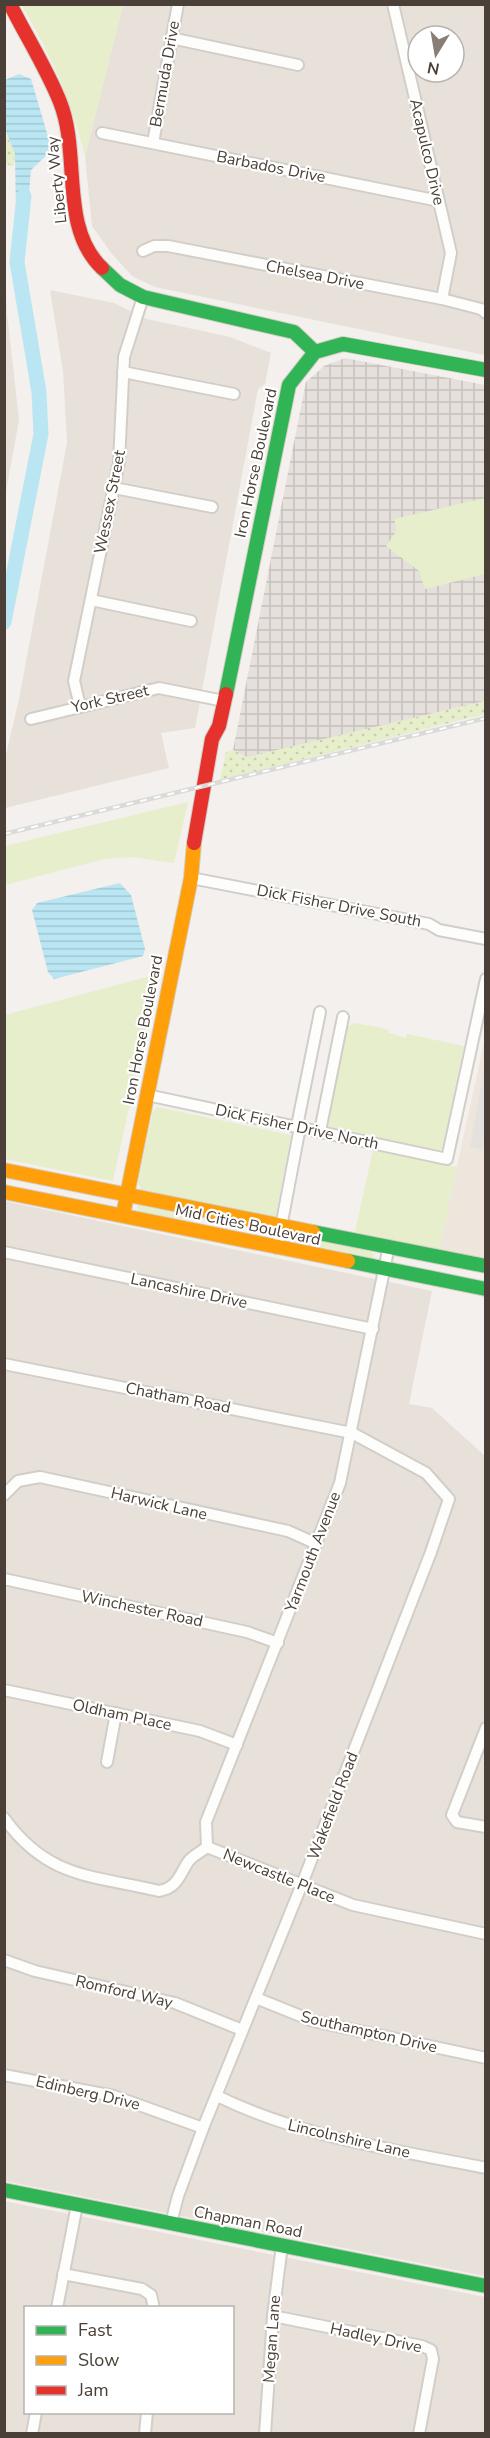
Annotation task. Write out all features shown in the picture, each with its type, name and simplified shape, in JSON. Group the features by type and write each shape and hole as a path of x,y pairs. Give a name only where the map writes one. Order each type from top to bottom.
{"street":[{"name":"Liberty Way","path":"10,4 60,102 70,134 77,220 86,246 98,264 120,285 144,297 294,332 315,352"},
{"name":"Bermuda Drive","path":"153,143 178,4"},
{"name":"Acapulco Drive","path":"393,4 451,253 442,299"},
{"path":"171,38 298,65"},
{"name":"Barbados Drive","path":"102,133 439,201"},
{"name":"Chelsea Drive","path":"144,251 154,246 168,246 442,299 481,309 486,313"},
{"name":"Wessex Street","path":"80,706 74,681 114,488 122,433 124,357 144,297"},
{"path":"315,352 343,344 486,370"},
{"name":"Iron Horse Boulevard","path":"123,1215 195,851 201,841 221,741 219,726 284,402 296,372 315,352"},
{"path":"123,372 234,394"},
{"path":"114,488 212,507"},
{"path":"91,600 191,621"},
{"name":"York Street","path":"31,719 159,688 224,701"},
{"name":"Dick Fisher Drive South","path":"191,878 429,924 439,930 486,939"},
{"name":"Dick Fisher Drive North","path":"147,1095 447,1159 486,979"},
{"path":"277,1248 320,1012"},
{"path":"320,1131 343,1017"},
{"name":"Mid Cities Boulevard","path":"4,1170 486,1266"},
{"name":"Mid Cities Boulevard","path":"4,1192 486,1289"},
{"name":"Yarmouth Avenue","path":"207,1847 206,1822 340,1483 389,1246"},
{"name":"Lancashire Drive","path":"4,1252 373,1329"},
{"name":"Chatham Road","path":"4,1364 352,1432"},
{"name":"Wakefield Road","path":"171,2223 178,2196 203,2128 302,1884 431,1552 449,1499 426,1473 352,1432"},
{"name":"Harwick Lane","path":"4,1495 18,1481 40,1477 288,1531 317,1544"},
{"name":"Winchester Road","path":"4,1579 247,1632 278,1643"},
{"name":"Oldham Place","path":"4,1690 200,1731 237,1744"},
{"path":"107,1762 116,1713"},
{"path":"486,1728 452,1810 454,1821 486,1827"},
{"name":"Newcastle Place","path":"4,1818 23,1843 55,1866 159,1891 166,1890 179,1880 189,1860 207,1847 302,1884 321,1895 353,1905 486,1934"},
{"name":"Romford Way","path":"4,1960 36,1971 175,2003 242,2030"},
{"name":"Southampton Drive","path":"256,1998 313,2021 486,2058"},
{"name":"Edinberg Drive","path":"4,2075 123,2099 203,2128"},
{"name":"Lincolnshire Lane","path":"217,2096 253,2113 308,2132 486,2168"},
{"name":"Chapman Road","path":"4,2190 486,2286"},
{"path":"57,2306 77,2205"},
{"name":"Megan Lane","path":"265,2433 273,2316 282,2245"},
{"path":"63,2274 142,2289 151,2295 154,2306"},
{"name":"Hadley Drive","path":"273,2316 422,2346 430,2350 433,2359 419,2433"},
{"path":"32,2433 36,2414"},
{"path":"146,2433 147,2414"}],"shaded area":[{"path":"123,5 485,5 485,355 155,287 132,276 112,254 92,226 85,156"},
{"path":"4,245 7,313 19,420 5,497"},
{"path":"50,290 114,303 147,319 230,337 271,353 265,384 258,389 195,728 161,733 169,768 5,808 5,759 19,699 67,443 63,371"},
{"path":"345,358 485,385 485,701 247,758 233,750 306,382 324,366"},
{"path":"485,1038 485,1259 439,1249"},
{"path":"485,1063 486,1131 482,1150 470,1147"},
{"path":"4,1201 432,1291 409,1404 432,1408 485,1456 485,2276 5,2181"},
{"path":"4,2201 485,2297 485,2433 5,2433"}],"green space":[{"path":"22,5 123,5 85,156 73,114 59,78"},
{"path":"4,129 15,154 14,166 5,164"},
{"path":"485,498 485,574 425,589 419,571 386,546 397,530 394,519"},
{"path":"485,701 485,714 220,780 226,752 233,750 247,757"},
{"path":"188,802 174,863 132,857 104,859 5,885 5,846"},
{"path":"158,974 113,1181 5,1159 5,1015"},
{"path":"354,1023 387,1029 389,1033 406,1038 407,1034 464,1046 442,1149 437,1151 328,1126 347,1027"},
{"path":"157,1107 291,1135 276,1215 273,1217 141,1190 138,1182 153,1111"},
{"path":"373,1150 457,1167 439,1249 355,1232"},
{"path":"137,1205 196,1217 195,1221 139,1212"},
{"path":"298,1237 368,1251 374,1254 373,1258 292,1241 293,1238"}],"water":[{"path":"19,74 31,79 52,150 31,170 27,217 16,215 15,154 5,129 5,80"},
{"path":"120,883 131,895 145,949 143,956 54,979 48,972 32,910 37,903"}],"waterway":[{"path":"4,622 41,434 39,392 17,262 24,196"}],"railway":[{"path":"4,834 486,718"}],"traffic: fast":[{"path":"102,268 120,285 143,297 294,332 315,352"},
{"path":"226,694 289,385 315,352 343,344 486,370"},
{"path":"313,1232 486,1266"},
{"path":"348,1261 486,1289"},
{"path":"4,2190 486,2286"}],"traffic: slow":[{"path":"123,1215 191,878 194,843"},
{"path":"4,1170 313,1232"},
{"path":"4,1192 348,1261"}],"traffic: jam":[{"path":"10,4 60,102 66,122 75,211 80,232 89,251 102,268"},
{"path":"194,843 212,739 219,726 226,694"}]}
